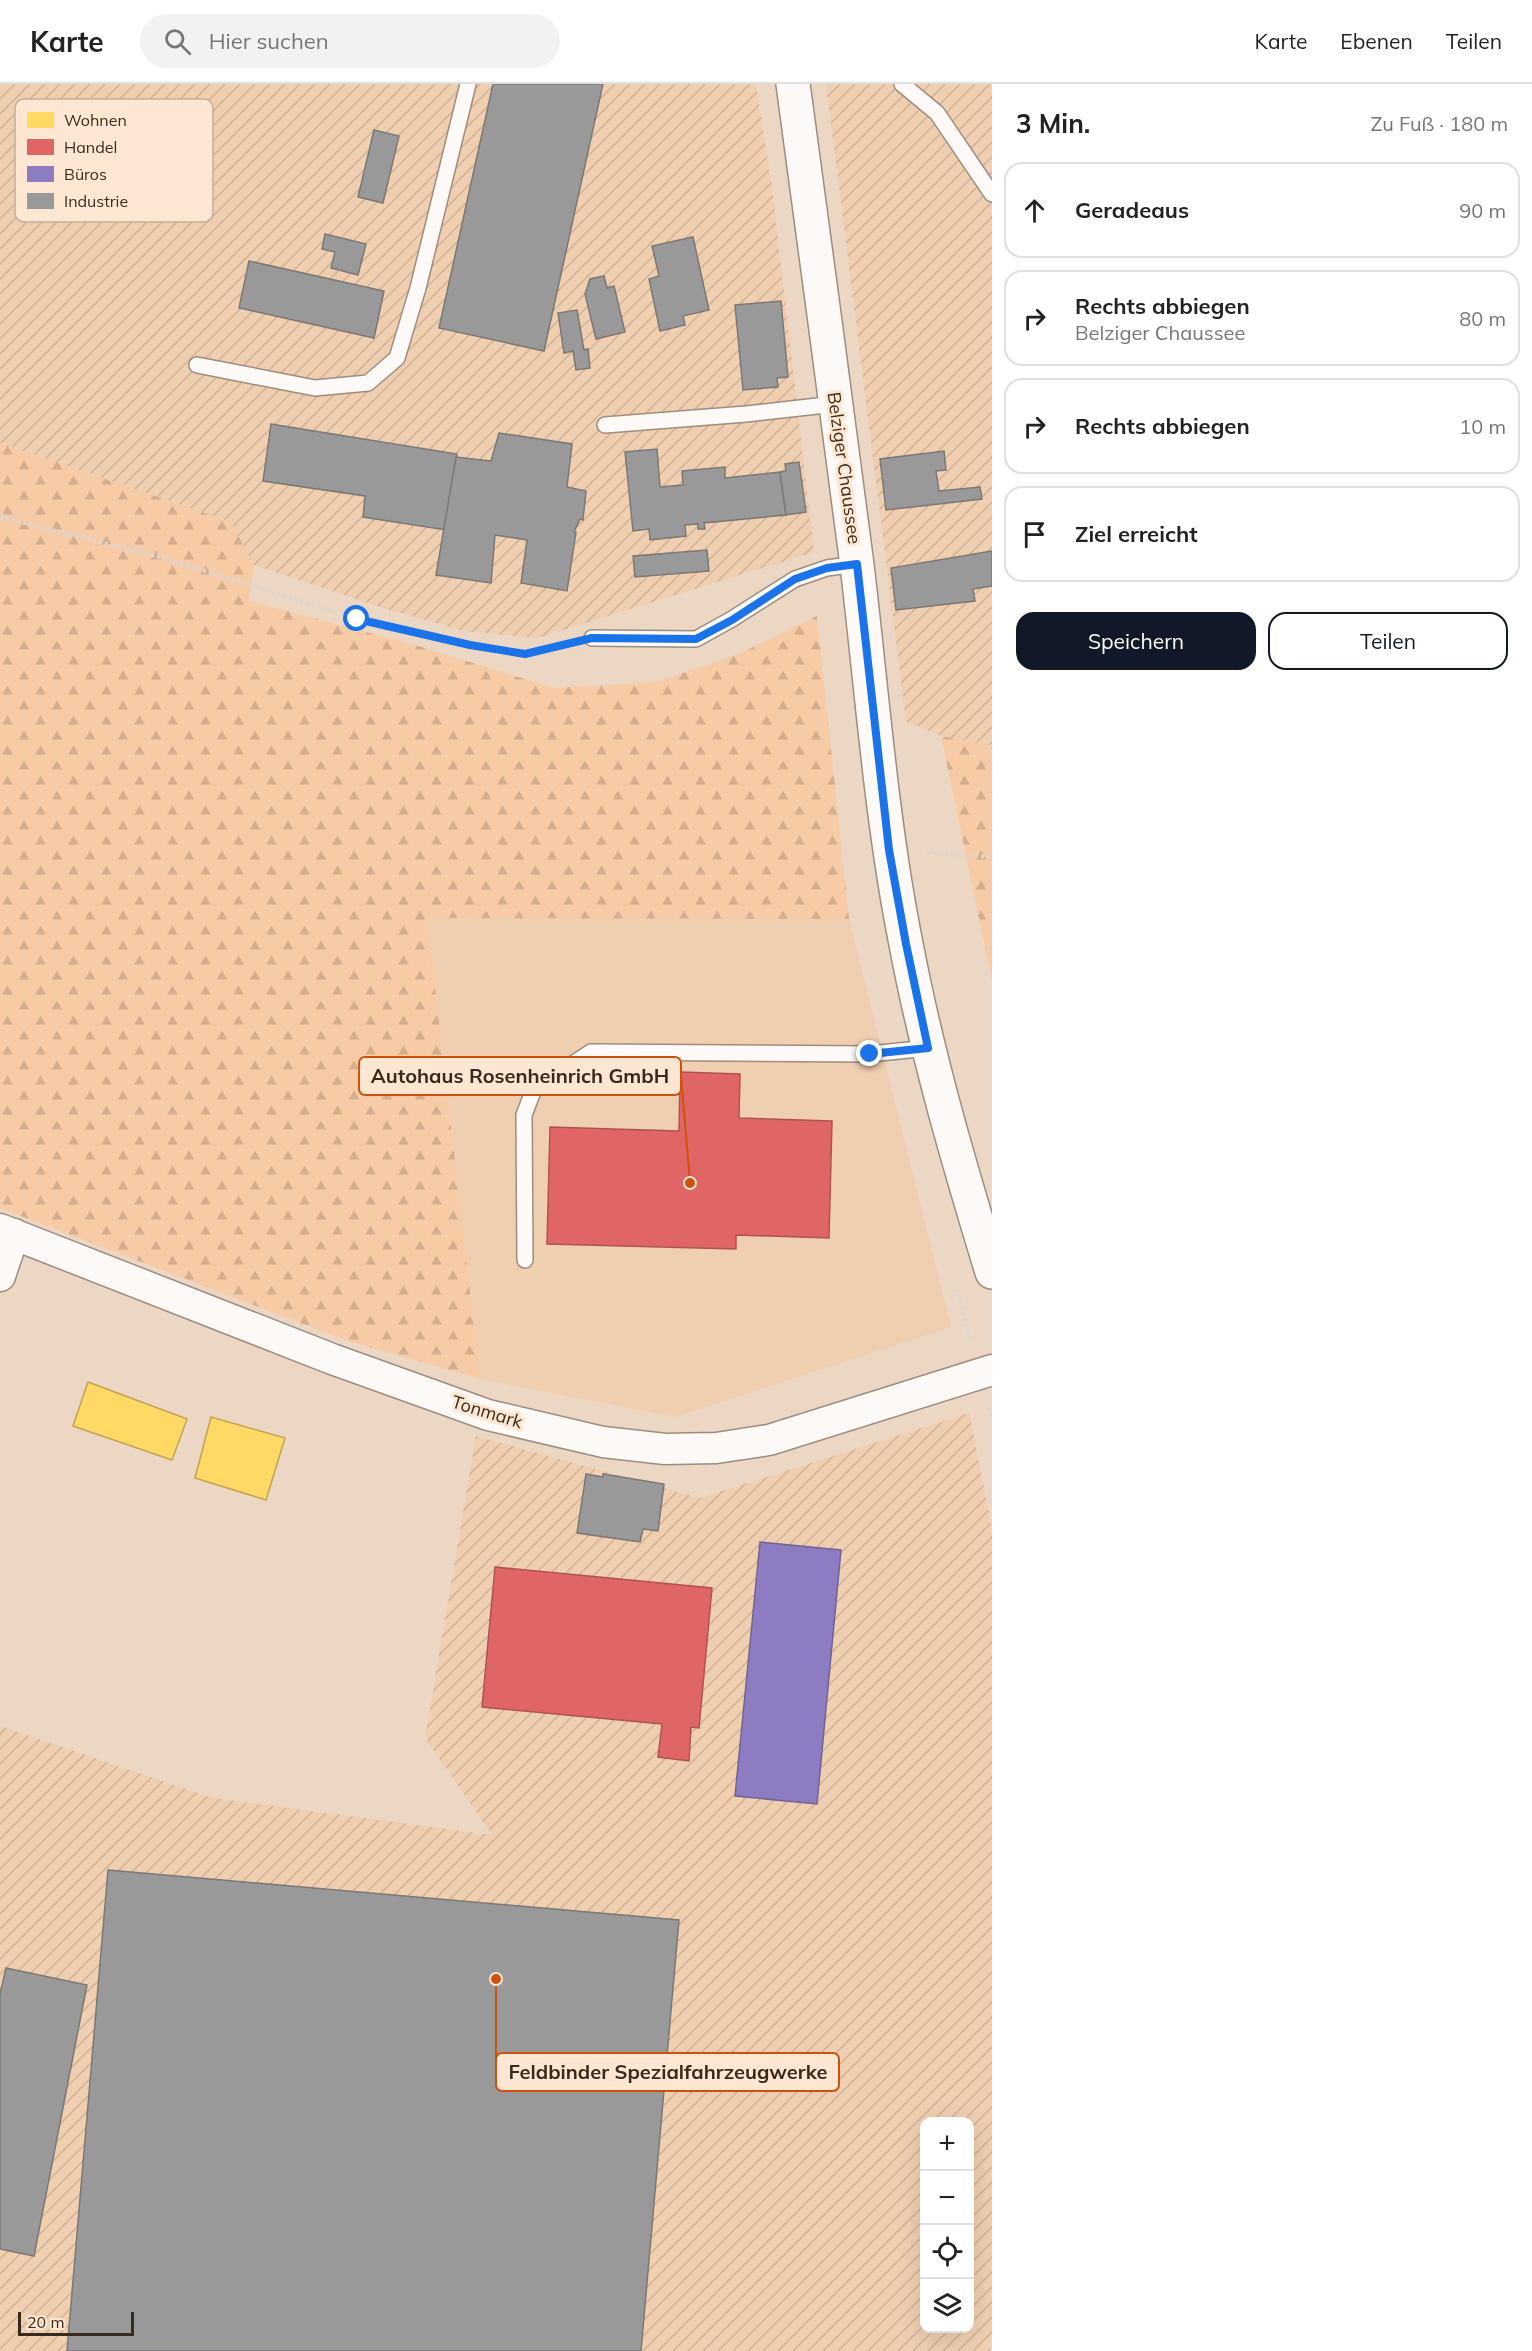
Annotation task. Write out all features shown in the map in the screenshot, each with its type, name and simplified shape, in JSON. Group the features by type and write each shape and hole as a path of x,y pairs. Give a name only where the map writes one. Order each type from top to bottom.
{"main road":[{"name":"Belziger Chaussee","path":"793,84 857,564 889,850 928,1048 992,1272"}],"street":[{"path":"0,1276 7,1231"},
{"name":"Tonmark","path":"7,1231 332,1359 489,1415 603,1442 665,1449 716,1448 769,1440 992,1371"}],"lane":[{"path":"197,365 315,388 368,384 397,358 418,288 468,84"},
{"path":"902,84 938,113 992,194"},
{"path":"605,425 746,414 835,404"},
{"path":"592,638 696,639 732,620 795,579 827,568 857,564"},
{"path":"525,1260 524,1115 534,1089 591,1052 870,1054 928,1048"}],"path":[{"path":"0,517 164,558 357,619 470,645 525,654 592,638"},
{"path":"889,850 992,857"}],"shaded area":[{"path":"0,84 756,84 772,187 814,552 537,638 464,631 383,608 254,565 231,522 0,443"},
{"path":"826,84 992,84 992,746 941,736 906,721"},
{"path":"815,914 849,919 951,1327 675,1417 480,1379 427,918"},
{"path":"969,1413 992,1528 992,2335 990,2351 0,2351 0,1726 213,1798 492,1835 425,1738 476,1436 700,1498"}],"green space":[{"path":"0,443 231,522 254,565 249,601 415,645 554,688 656,682 741,653 817,616 849,919 427,918 480,1379 345,1340 0,1208"},
{"path":"941,736 992,746 992,981"}],"building: Wohnen":[{"path":"88,1382 187,1419 172,1460 73,1426"},
{"path":"211,1417 285,1438 266,1500 195,1478"}],"building: Handel":[{"path":"680,1072 740,1074 739,1118 832,1121 829,1238 736,1235 736,1249 547,1244 550,1127 679,1131"},
{"path":"495,1567 712,1588 699,1728 691,1727 689,1761 658,1757 662,1724 482,1707"}],"building: Büros":[{"path":"760,1542 841,1550 817,1804 735,1796"}],"building: Industrie":[{"path":"493,84 603,84 544,351 439,328"},
{"path":"374,130 399,136 383,203 358,197"},
{"path":"325,234 366,244 358,275 331,268 335,252 322,249"},
{"path":"693,237 709,310 683,316 685,325 660,331 649,279 659,276 652,246"},
{"path":"249,261 384,291 374,338 239,308"},
{"path":"604,276 607,288 614,286 625,332 596,339 585,294 590,279"},
{"path":"781,301 788,377 777,378 778,387 743,390 735,305"},
{"path":"577,310 584,350 588,349 590,368 576,370 573,351 564,353 558,313"},
{"path":"271,424 457,454 446,530 363,517 365,496 263,481"},
{"path":"499,433 572,444 567,487 586,491 583,520 580,519 574,532 576,532 567,591 521,583 527,540 495,535 491,583 436,575 456,457 491,461"},
{"path":"657,449 660,487 683,485 682,471 725,467 725,478 780,472 786,515 704,523 705,529 698,529 698,524 685,525 686,536 650,540 649,529 633,531 625,452"},
{"path":"944,451 946,470 936,471 939,491 980,487 982,499 886,510 880,459"},
{"path":"799,462 806,512 786,515 780,472 786,471 785,464"},
{"path":"707,550 709,571 635,577 633,556"},
{"path":"992,551 992,586 973,589 975,601 896,610 891,568"},
{"path":"586,1474 603,1477 603,1474 664,1484 658,1531 643,1529 640,1542 577,1533"},
{"path":"108,1870 679,1920 641,2351 67,2351"},
{"path":"6,1968 87,1985 34,2256 0,2249 0,1994"}],"place":[{"name":"Autohaus Rosenheinrich GmbH","path":"690,1183"},
{"name":"Feldbinder Spezialfahrzeugwerke","path":"496,1979"}],"route":[{"path":"357,619 470,645 525,654 610,636 696,639 732,620 795,579 827,568 857,564 889,850 928,1048 870,1054"}]}
